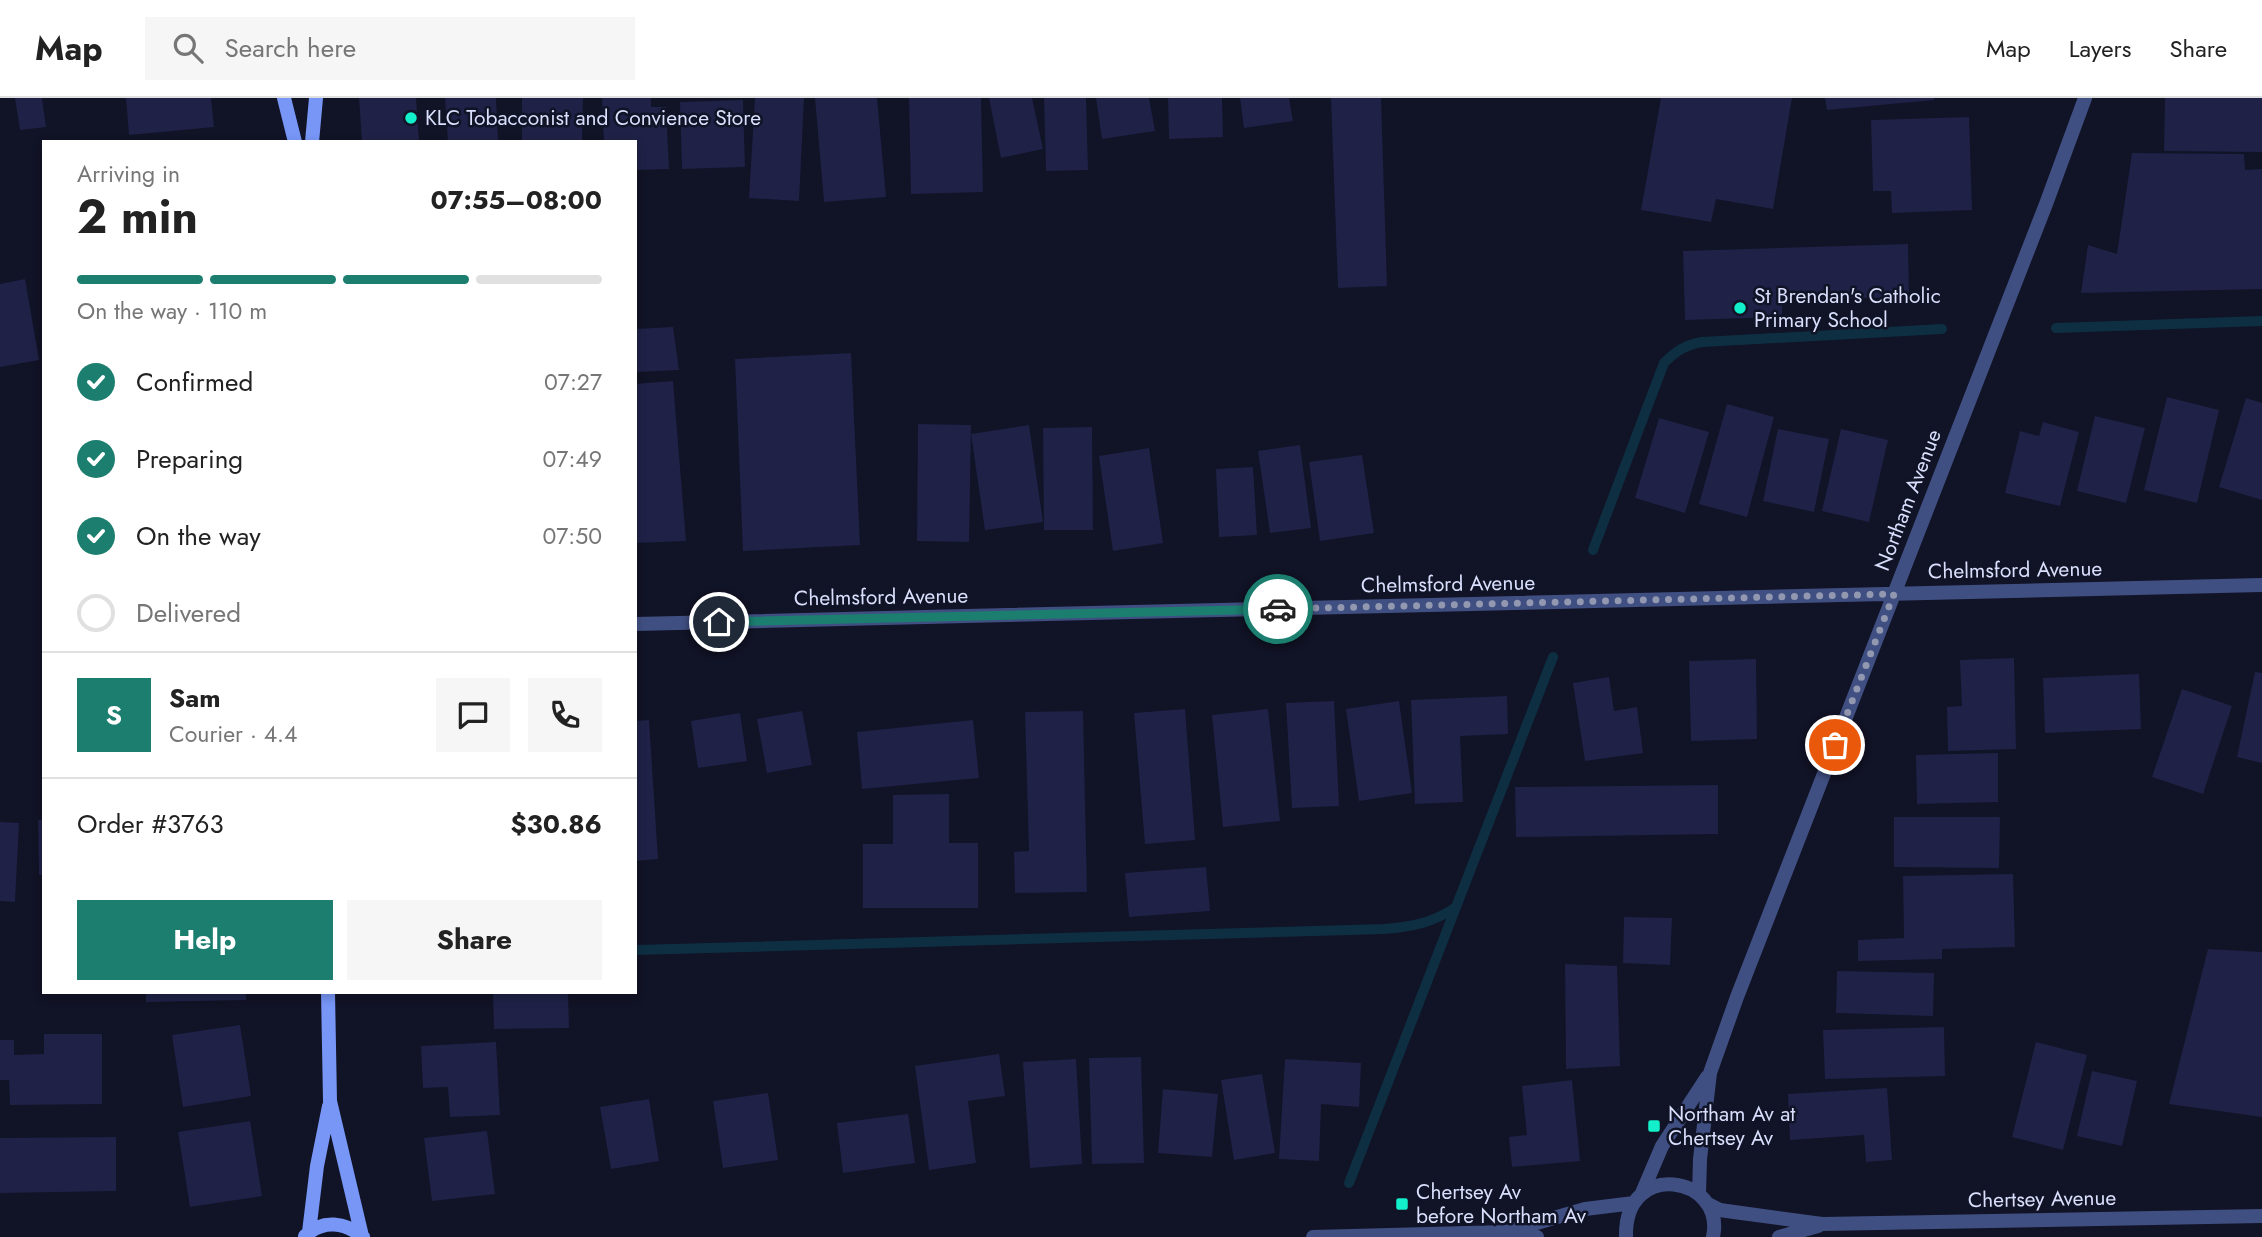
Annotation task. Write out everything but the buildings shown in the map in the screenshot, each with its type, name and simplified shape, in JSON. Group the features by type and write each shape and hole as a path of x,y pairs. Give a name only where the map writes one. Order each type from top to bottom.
{"street":[{"path":"284,98 294,140"},
{"path":"312,140 316,98"},
{"name":"Northam Avenue","path":"1713,1237 1713,1217 1703,1199 1700,1150 1710,1073 2085,98"},
{"name":"Chelmsford Avenue","path":"637,624 2262,585"},
{"path":"328,994 330,1101 362,1236"},
{"name":"Northam Avenue","path":"1626,1237 1626,1222 1662,1146 1710,1073"},
{"path":"304,1236 330,1101"},
{"name":"Chertsey Avenue","path":"1638,1198 1661,1184 1674,1184 1688,1187 1703,1199 1727,1211 1822,1224 2262,1216"},
{"path":"1505,1232 1585,1209 1638,1198"},
{"path":"304,1236 330,1224 342,1224 362,1236"},
{"name":"Chertsey Avenue","path":"1779,1237 1822,1224"},
{"path":"1313,1237 1505,1232 1536,1237"}],"waterway":[{"path":"2056,328 2262,321"},
{"path":"1593,550 1664,363 1681,349 1702,342 1942,329"},
{"path":"1349,1183 1553,657"},
{"path":"637,950 1384,929 1422,923 1456,907"}],"way so far":[{"path":"1278,609 1894,594 1835,745"}],"place":[{"name":"KLC Tobacconist and Convience Store","path":"411,118"},
{"name":"St Brendan's Catholic Primary School","path":"1740,308"},
{"name":"Northam Av at Chertsey Av","path":"1654,1126"},
{"name":"Chertsey Av before Northam Av","path":"1402,1204"}],"route":[{"path":"719,622 1278,609"}]}
